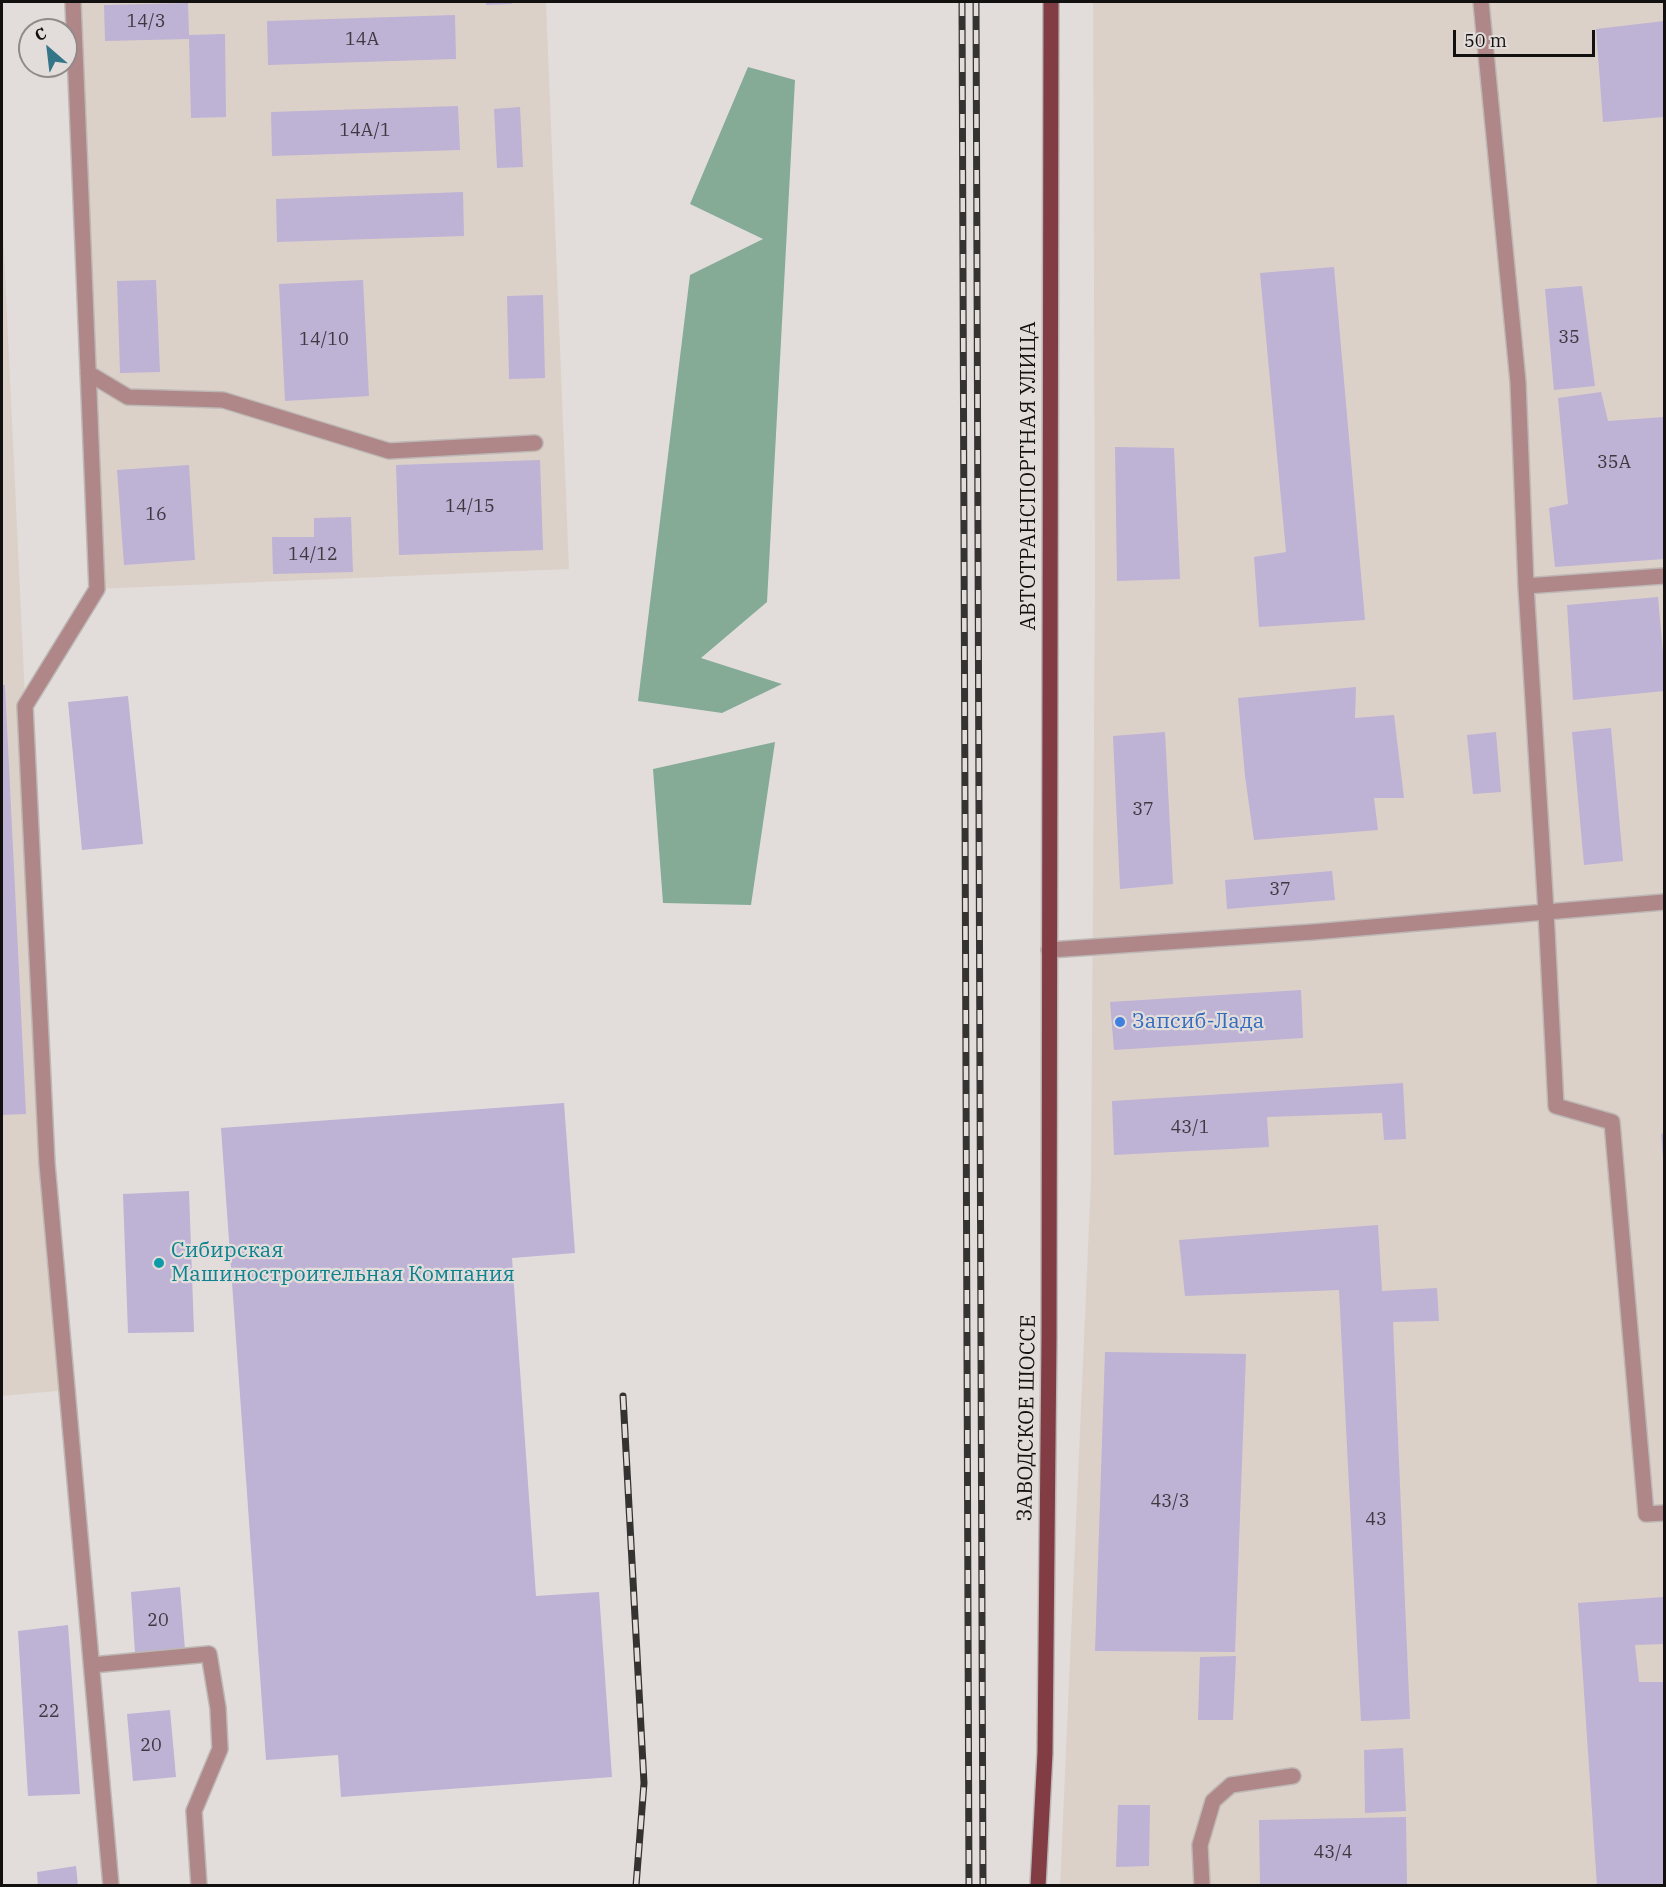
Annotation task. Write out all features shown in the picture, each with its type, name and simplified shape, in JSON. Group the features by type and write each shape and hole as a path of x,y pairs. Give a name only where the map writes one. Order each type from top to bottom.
{"main road":[{"name":"АВТОТРАНСПОРТНАЯ УЛИЦА","path":"1049,950 1051,2"},
{"name":"ЗАВОДСКОЕ ШОССЕ","path":"1038,1886 1045,1753 1049,1340 1049,950"}],"lane":[{"path":"73,2 97,590 25,706 47,1164 111,1886"},
{"path":"1481,2 1518,382 1526,586 1556,1106 1612,1122 1646,1514 1665,1512"},
{"path":"88,374 128,397 223,400 388,451 535,443"},
{"path":"1526,586 1665,576"},
{"path":"1049,950 1665,902"},
{"path":"92,1665 209,1654 218,1708 220,1749 194,1811 199,1886"},
{"path":"1202,1886 1200,1845 1213,1801 1232,1785 1293,1776"}],"shaded area":[{"path":"73,2 546,2 569,569 97,589 76,78 78,78 78,18 74,18"},
{"path":"1093,2 1664,2 1664,1885 1060,1886 1091,1179 1095,578"},
{"path":"2,208 47,1164 67,1390 2,1396"}],"green space":[{"path":"748,67 795,80 767,602 701,658 782,684 722,713 638,701 690,275 763,239 690,204"},
{"path":"775,742 751,905 663,903 653,769"}],"building":[{"path":"486,2 512,2 512,4 486,5"},
{"path":"188,3 189,35 225,34 226,117 191,118 189,39 105,41 104,5"},
{"path":"455,15 456,59 268,65 267,21"},
{"path":"1664,21 1664,117 1603,122 1596,29"},
{"path":"458,106 460,150 272,156 271,112"},
{"path":"520,107 523,167 497,168 494,109"},
{"path":"463,192 464,236 277,242 276,199"},
{"path":"1334,267 1365,620 1259,627 1254,557 1286,552 1260,273"},
{"path":"156,280 160,372 120,373 117,281"},
{"path":"363,280 369,396 285,401 279,284"},
{"path":"1582,286 1595,386 1554,390 1545,289"},
{"path":"543,295 545,378 509,379 507,296"},
{"path":"1601,392 1608,421 1664,417 1664,559 1555,567 1549,508 1568,504 1558,398"},
{"path":"1115,447 1174,448 1180,579 1117,581"},
{"path":"540,460 543,550 399,555 396,465"},
{"path":"189,465 195,560 124,565 117,470"},
{"path":"351,517 353,572 273,574 272,537 314,537 314,518"},
{"path":"1658,597 1664,691 1573,700 1567,605"},
{"path":"2,685 5,685 26,1114 2,1115"},
{"path":"1356,687 1355,718 1394,715 1404,798 1374,798 1378,830 1254,840 1238,698"},
{"path":"128,696 143,844 82,850 68,702"},
{"path":"1611,728 1623,861 1584,865 1572,732"},
{"path":"1165,732 1173,884 1120,889 1113,736"},
{"path":"1496,732 1501,792 1473,794 1467,735"},
{"path":"1332,871 1335,900 1227,909 1225,880"},
{"path":"1301,990 1303,1038 1114,1050 1110,1002"},
{"path":"1403,1083 1406,1139 1384,1140 1382,1113 1267,1117 1269,1147 1114,1155 1112,1101"},
{"path":"564,1103 575,1253 512,1258 536,1596 599,1592 612,1777 341,1797 338,1755 266,1760 221,1128"},
{"path":"1664,1133 1664,1158 1663,1158 1661,1134"},
{"name":"Сибирская Машиностроительная Компания","path":"189,1191 194,1332 128,1333 123,1194"},
{"path":"1378,1225 1382,1291 1437,1288 1439,1321 1393,1322 1410,1719 1361,1721 1339,1290 1185,1296 1179,1240"},
{"path":"1105,1352 1246,1354 1235,1652 1095,1651"},
{"path":"180,1587 185,1650 135,1653 131,1592"},
{"path":"1664,1597 1664,1644 1635,1645 1639,1682 1664,1682 1664,1886 1597,1886 1578,1603"},
{"path":"68,1625 80,1794 28,1796 18,1631"},
{"path":"1236,1656 1233,1720 1198,1720 1200,1657"},
{"path":"170,1710 176,1777 133,1781 127,1714"},
{"path":"1403,1748 1406,1811 1365,1813 1364,1750"},
{"path":"1118,1805 1150,1805 1149,1866 1116,1867"},
{"path":"1406,1817 1407,1886 1260,1886 1259,1820"},
{"path":"76,1866 78,1886 38,1886 37,1872"}],"railway":[{"path":"962,2 969,1886"},
{"path":"976,2 983,1886"},
{"path":"623,1396 644,1783 636,1886"}],"place":[{"name":"Запсиб-Лада","path":"1120,1022"},
{"name":"Сибирская Машиностроительная Компания","path":"159,1263"}]}
